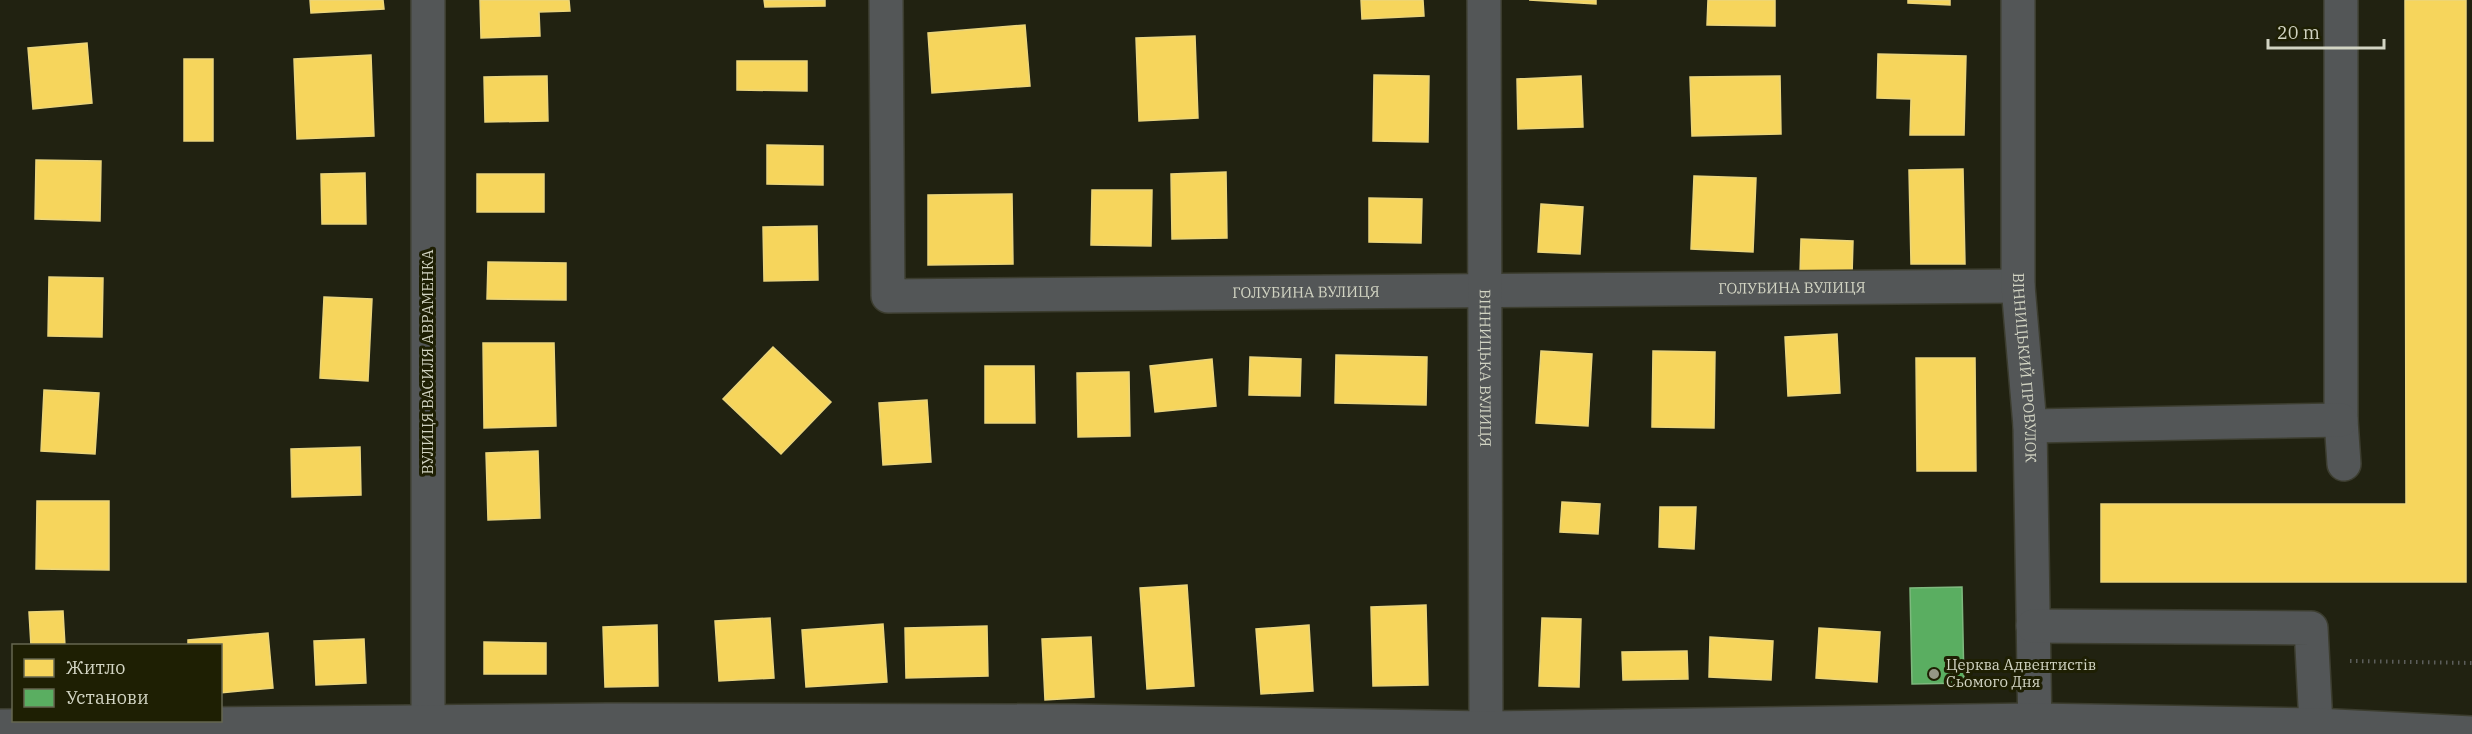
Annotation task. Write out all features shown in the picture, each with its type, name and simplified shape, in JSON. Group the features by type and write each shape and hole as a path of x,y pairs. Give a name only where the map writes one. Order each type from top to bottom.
{"street":[{"name":"ВУЛИЦЯ ВАСИЛЯ АВРАМЕНКА","path":"428,0 428,723"},
{"name":"ГОЛУБИНА ВУЛИЦЯ","path":"886,0 888,296 2019,286"},
{"name":"ВІННИЦЬКА ВУЛИЦЯ","path":"1484,0 1486,731"},
{"name":"ВІННИЦЬКИЙ ПРОВУЛОК","path":"2018,0 2019,286 2030,426 2035,727"},
{"path":"2342,0 2341,420 2344,464"},
{"path":"2030,426 2341,420"},
{"path":"2033,626 2311,628 2316,725"},
{"path":"0,726 428,723 608,727 1486,731 2316,725 2472,733"}],"building: Житло":[{"path":"310,0 383,0 384,9 311,13"},
{"path":"480,0 569,0 570,11 539,12 540,36 481,38"},
{"path":"764,0 825,0 825,6 765,7"},
{"path":"1361,0 1423,0 1424,16 1362,19"},
{"path":"1529,0 1596,0 1596,4"},
{"path":"1708,0 1775,0 1775,26 1707,25"},
{"path":"1908,0 1950,0 1950,5 1908,3"},
{"path":"2405,0 2466,0 2466,582 2101,582 2101,504 2406,504"},
{"path":"1025,25 1030,86 932,93 928,33"},
{"path":"1195,36 1198,118 1139,121 1136,38"},
{"path":"87,43 92,103 33,109 28,48"},
{"path":"1878,54 1966,56 1964,135 1910,135 1911,99 1877,98"},
{"path":"371,55 374,136 297,139 294,59"},
{"path":"184,59 213,59 213,141 184,141"},
{"path":"737,61 807,61 807,91 737,90"},
{"path":"1374,75 1429,76 1428,142 1373,141"},
{"path":"547,76 548,121 485,122 484,77"},
{"path":"1581,76 1583,127 1518,129 1517,79"},
{"path":"1780,76 1781,134 1692,136 1690,77"},
{"path":"767,145 823,146 823,185 767,184"},
{"path":"36,160 101,161 100,221 35,219"},
{"path":"1963,169 1965,264 1911,264 1909,170"},
{"path":"1226,172 1227,238 1172,239 1171,174"},
{"path":"365,173 366,224 322,224 321,174"},
{"path":"477,174 544,174 544,212 477,212"},
{"path":"1694,176 1756,178 1753,252 1691,249"},
{"path":"1092,190 1152,190 1151,246 1091,245"},
{"path":"1012,194 1013,264 928,265 928,195"},
{"path":"1369,198 1422,199 1421,243 1369,242"},
{"path":"1541,204 1583,207 1580,254 1538,252"},
{"path":"817,226 818,280 764,281 763,227"},
{"path":"1801,239 1853,241 1852,276 1800,274"},
{"path":"488,262 566,263 566,300 487,299"},
{"path":"49,277 103,278 102,337 48,336"},
{"path":"324,297 372,299 368,381 320,378"},
{"path":"1837,334 1840,393 1788,396 1785,337"},
{"path":"483,343 554,343 556,426 484,428"},
{"path":"773,347 831,402 781,454 723,399"},
{"path":"1541,351 1592,354 1588,426 1536,423"},
{"path":"1653,351 1715,352 1714,428 1652,427"},
{"path":"1336,355 1427,357 1426,405 1335,403"},
{"path":"1250,357 1301,359 1300,396 1249,395"},
{"path":"1916,358 1975,358 1976,471 1917,471"},
{"path":"1212,359 1216,406 1155,412 1150,366"},
{"path":"985,366 1034,366 1035,423 985,423"},
{"path":"1129,372 1130,436 1078,437 1077,373"},
{"path":"44,390 99,393 95,454 41,451"},
{"path":"927,400 931,462 883,465 879,403"},
{"path":"360,447 361,495 292,497 291,449"},
{"path":"538,451 540,518 488,520 486,453"},
{"path":"37,501 109,501 109,570 36,569"},
{"path":"1562,502 1600,504 1598,534 1560,532"},
{"path":"1660,507 1696,507 1694,549 1659,547"},
{"path":"1187,585 1194,686 1147,689 1140,588"},
{"path":"1426,605 1428,685 1373,686 1371,607"},
{"path":"63,611 65,644 31,644 29,612"},
{"path":"770,618 774,678 719,681 715,621"},
{"path":"1542,618 1581,619 1579,687 1539,686"},
{"path":"883,624 887,682 806,687 802,630"},
{"path":"657,625 658,686 605,687 603,627"},
{"path":"1309,625 1313,691 1261,694 1256,629"},
{"path":"987,626 988,676 906,678 905,628"},
{"path":"1819,628 1880,632 1877,682 1816,678"},
{"path":"268,633 273,688 222,693 222,644 188,644 188,640"},
{"path":"1091,637 1094,697 1045,700 1042,639"},
{"path":"1710,637 1773,641 1771,680 1709,677"},
{"path":"364,639 366,683 316,685 314,641"},
{"path":"484,642 546,643 546,674 484,674"},
{"path":"1687,651 1688,679 1623,680 1622,652"}],"building: Установи":[{"path":"1962,587 1964,683 1912,684 1910,588"}],"place":[{"name":"Церква Адвентистів Сьомого Дня","path":"1934,674"}]}
